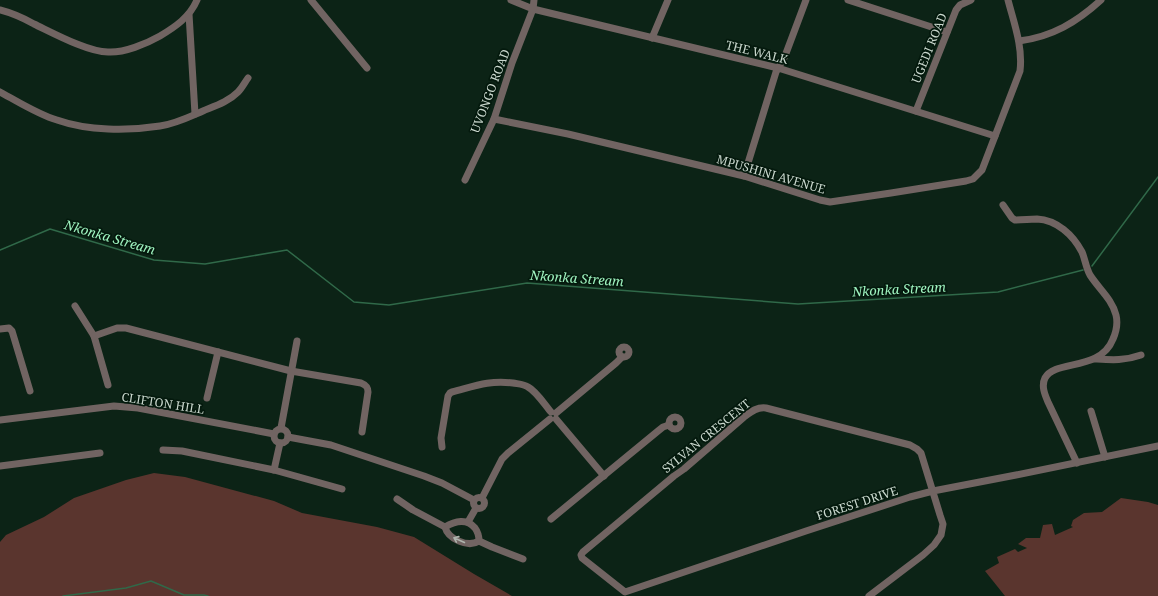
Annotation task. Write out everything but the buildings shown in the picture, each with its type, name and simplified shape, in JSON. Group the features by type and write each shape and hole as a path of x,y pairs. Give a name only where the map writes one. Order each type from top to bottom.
{"street":[{"path":"0,10 16,15 84,47 96,51 108,52 130,48 151,41 171,30 189,14 197,0"},
{"path":"311,0 367,68"},
{"name":"THE WALK","path":"511,0 533,9 778,68 995,136"},
{"name":"UVONGO ROAD","path":"465,180 494,119 512,63 533,9 534,0"},
{"path":"652,38 668,0"},
{"path":"744,176 778,68 785,56 806,0"},
{"path":"848,0 947,32"},
{"name":"UGEDI ROAD","path":"916,111 956,10 960,5 971,0"},
{"name":"MPUSHINI AVENUE","path":"494,119 568,134 744,176 830,202 884,195 973,178 982,170 1020,71 1021,56 1019,41 1008,0"},
{"path":"1019,41 1043,37 1065,27 1078,19 1102,0"},
{"path":"189,14 196,114"},
{"path":"0,92 39,113 58,121 99,129 124,130 161,126 221,104 238,92 248,78"},
{"path":"1003,205 1012,218 1016,220 1044,220 1064,229 1082,253 1089,272 1115,310 1117,328 1111,345 1101,356 1056,370 1048,374 1044,379 1044,392 1077,463"},
{"path":"76,306 94,336 108,385"},
{"path":"0,329 9,328 12,331 30,391"},
{"path":"94,336 121,328 291,371 361,383 366,385 368,392 362,432"},
{"path":"282,428 297,341"},
{"path":"207,398 218,352"},
{"path":"1095,359 1116,361 1131,359 1141,355"},
{"path":"482,498 502,458 622,357"},
{"path":"442,447 441,438 448,396 450,393 495,381 523,385 533,391 604,476"},
{"name":"CLIFTON HILL","path":"0,420 124,406 274,434"},
{"name":"SYLVAN CRESCENT","path":"581,555 744,417 754,409 760,407 910,445 921,453 933,490"},
{"path":"1091,411 1105,457"},
{"path":"551,519 663,427 669,425"},
{"path":"280,443 274,438 274,434 277,430 282,428"},
{"path":"282,428 286,430 288,437"},
{"path":"280,443 286,441 288,437"},
{"path":"288,437 330,445 424,476 442,483 474,500"},
{"path":"274,470 280,443"},
{"name":"FOREST DRIVE","path":"581,555 582,558 628,594 821,526 933,490 1158,446"},
{"path":"163,450 182,451 274,470 342,489"},
{"path":"0,466 100,453"},
{"path":"869,596 923,555 938,541 941,535 942,524 933,490"},
{"path":"474,500 477,497 482,498"},
{"path":"476,508 484,506 485,503 482,498"},
{"path":"397,499 413,510 445,526 448,534 463,542 476,543 479,541 523,559"},
{"path":"468,522 476,508 474,500"},
{"path":"445,526 458,521 468,522 478,532 479,541"}],"shaded area":[{"path":"154,473 185,477 274,501 302,513 377,527 414,537 512,596 0,596 0,542 6,535 44,517 74,498 126,480"},
{"path":"1121,498 1158,505 1158,596 1005,596 985,571 999,563 997,557 1015,549 1018,552 1027,548 1018,544 1026,538 1040,538 1043,525 1052,524 1055,535 1073,527 1071,526 1073,520 1084,513 1102,512"}],"waterway":[{"name":"Nkonka Stream","path":"1092,266 1158,177"},
{"name":"Nkonka Stream","path":"0,250 50,229 154,260 205,264 287,250 354,302 389,305 527,283 798,304 998,292 1083,270"},
{"path":"63,596 126,588 151,581 184,595 208,596"}]}
